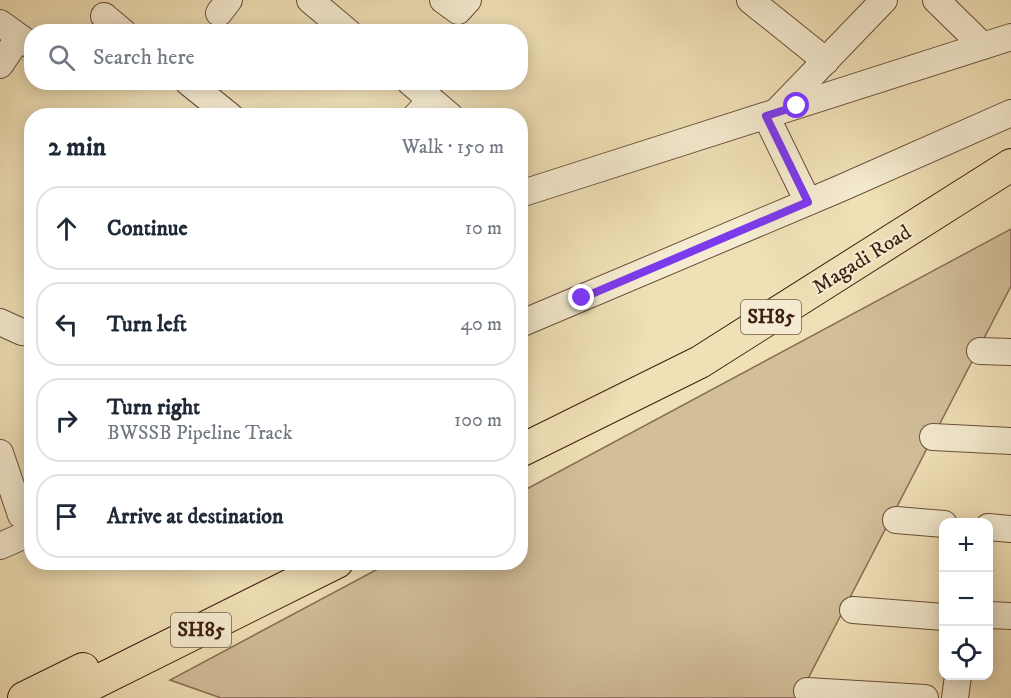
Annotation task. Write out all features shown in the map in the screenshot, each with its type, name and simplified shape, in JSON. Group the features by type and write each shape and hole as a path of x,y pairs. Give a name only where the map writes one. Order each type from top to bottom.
{"main road":[{"name":"Magadi Road","path":"528,447 700,362 1011,165"},
{"name":"Magadi Road","path":"528,467 707,379 1011,185"},
{"name":"SH85","path":"24,698 281,570"},
{"name":"SH85","path":"64,698 321,570"}],"street":[{"path":"310,0 338,24"},
{"path":"443,0 458,11 468,0"},
{"path":"750,0 826,61"},
{"path":"771,114 884,0"},
{"path":"936,0 983,46"},
{"path":"0,65 17,35"},
{"path":"528,185 771,114 1011,37"},
{"path":"198,90 220,108"},
{"path":"416,90 430,108"},
{"path":"528,321 1011,113"},
{"path":"771,114 808,202"},
{"path":"0,322 24,332"},
{"path":"980,351 1011,352"},
{"path":"933,437 1011,441"},
{"path":"0,453 24,519"},
{"path":"896,520 939,524"},
{"path":"0,546 24,526"},
{"path":"993,527 1011,529"},
{"path":"853,610 939,617"},
{"path":"993,615 1011,616"},
{"path":"956,698 958,680"},
{"path":"807,691 925,698"}],"shaded area":[{"path":"1011,229 1011,286 798,698 221,698 170,680 376,570 528,570 528,488"}],"route":[{"path":"582,298 808,202 766,116 797,106"}]}
